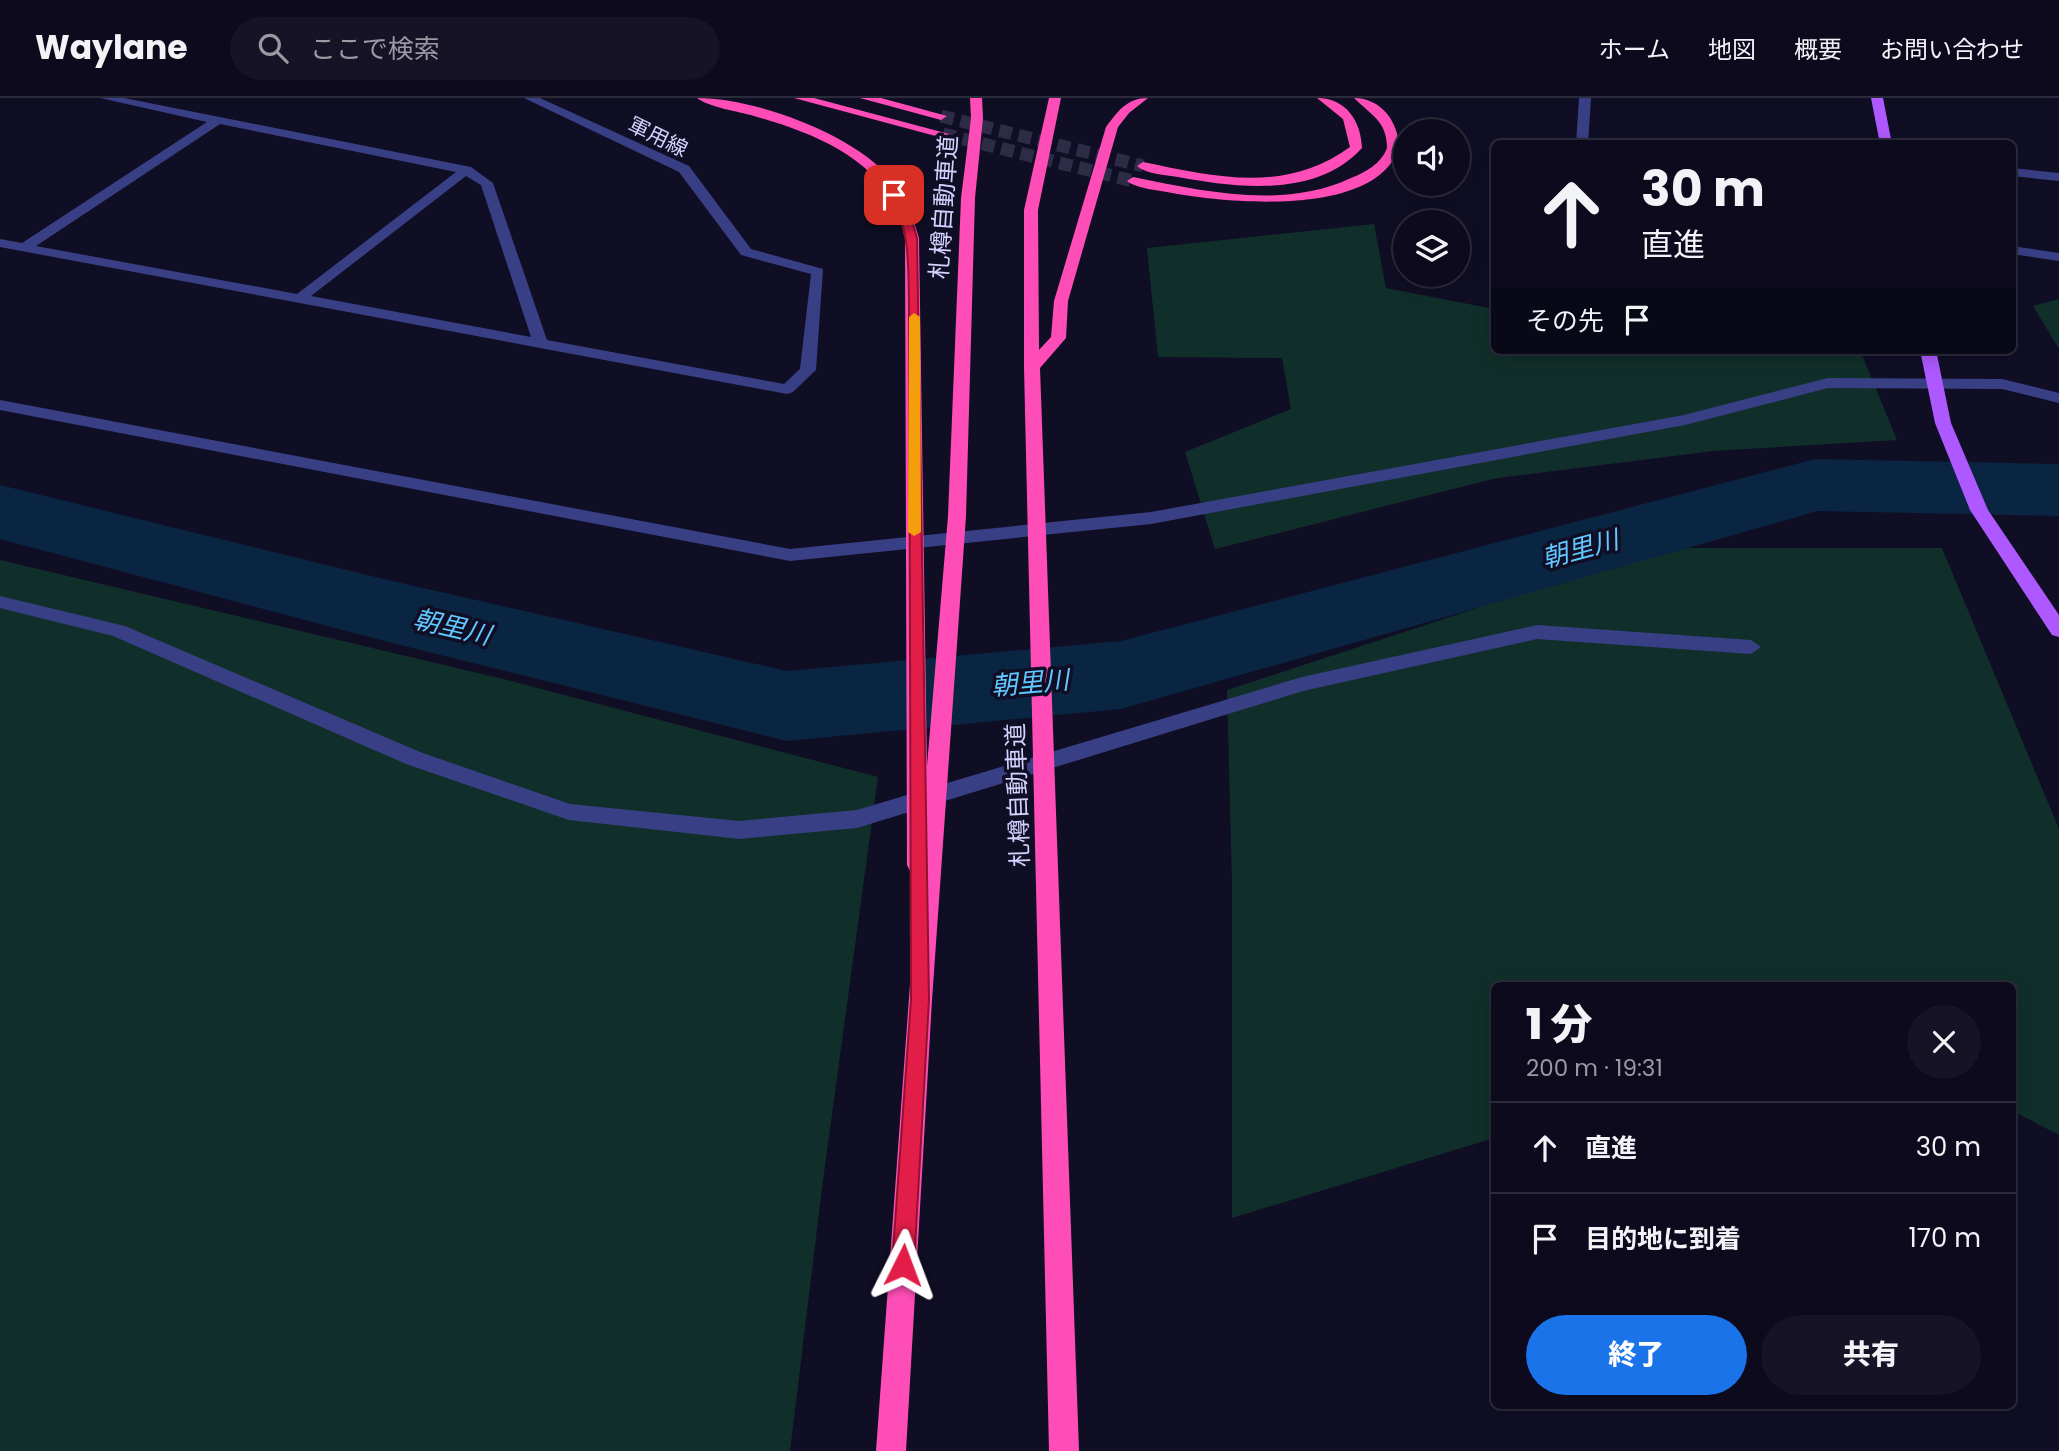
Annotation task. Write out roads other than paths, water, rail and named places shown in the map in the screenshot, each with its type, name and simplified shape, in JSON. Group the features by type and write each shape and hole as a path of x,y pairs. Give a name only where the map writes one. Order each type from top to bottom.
{"highway":[{"path":"703,98 814,132 844,148 886,181 903,208 912,238 920,1000"},
{"path":"800,98 943,134"},
{"path":"866,98 941,116"},
{"name":"札樽自動車道","path":"891,1451 920,1000 957,516 966,242 976,98"},
{"name":"札樽自動車道","path":"1055,98 1031,210 1030,239 1064,1451"},
{"path":"1032,366 1058,338 1061,301 1112,127 1125,110 1142,98"},
{"path":"1143,166 1202,178 1243,182 1282,180 1340,163 1356,148 1356,130 1346,113 1323,98"},
{"path":"1133,181 1237,199 1281,198 1355,183 1380,169 1393,151 1392,129 1376,108 1360,98"}],"main road":[{"path":"1877,98 1885,140"},
{"path":"1929,354 1943,423 1979,510 2059,630"}],"street":[{"path":"0,243 540,342 487,183 466,170 106,98"},
{"name":"軍用線","path":"530,98 684,169 746,252 818,272 808,370 787,389 540,342"},
{"path":"1582,140 1585,98"},
{"path":"25,247 217,121"},
{"path":"300,298 466,170"},
{"path":"2016,172 2059,177"},
{"path":"2016,251 2059,257"},
{"path":"0,405 790,555 1151,518 1685,420 1828,383 2002,384 2059,398"},
{"path":"0,602 118,631 414,758 569,812 739,830 858,819 1302,684 1537,632 1751,647"}],"waterway":[{"name":"朝里川","path":"0,512 388,611 787,706 1121,675 1815,485 2059,490"}],"tunnel":[{"path":"941,116 1143,166"},
{"path":"943,134 1133,181"}]}
